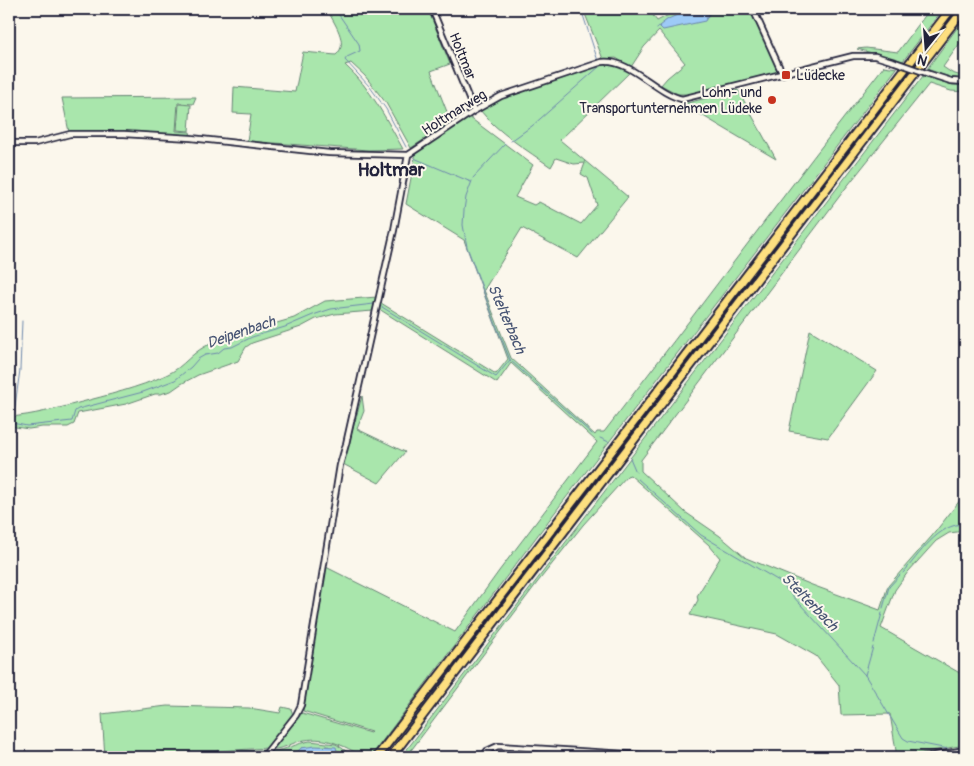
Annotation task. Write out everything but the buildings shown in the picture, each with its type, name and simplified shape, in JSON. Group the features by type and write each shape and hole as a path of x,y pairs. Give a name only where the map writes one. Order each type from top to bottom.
{"highway":[{"path":"377,757 951,9"},
{"path":"391,757 964,9"}],"street":[{"name":"Holtmar","path":"432,9 474,110"},
{"path":"752,9 782,73"},
{"name":"Holtmarweg","path":"408,155 474,110 501,96 602,62 620,64 671,95 682,98 853,56 875,56 951,81 965,82"},
{"path":"9,143 35,143 70,134 124,134 190,138 329,153 408,155 394,230 340,465 301,705 296,716 263,757"},
{"path":"483,757 487,751 498,746 674,757"},
{"path":"925,757 965,750"}],"green space":[{"path":"327,9 428,9 450,64 431,71 451,122 411,148 386,103 365,76 351,63 345,65 370,94 403,149 368,150 247,141 251,114 233,113 234,87 295,92 303,52 336,55 340,50 341,39 339,32"},
{"path":"586,9 648,9 657,21 680,9 751,9 778,72 691,94 678,94 661,85 685,63 659,31 644,47 631,67 616,58 603,59 585,14"},
{"path":"930,9 943,9 903,61 857,49 866,48 898,52"},
{"path":"965,17 965,36 943,67 952,73 965,77 965,79 952,78 927,69"},
{"path":"603,64 617,64 630,72 560,140 628,197 578,258 522,228 484,290 511,358 595,435 597,432 604,432 884,66 897,68 562,503 371,756 363,757 341,745 317,739 300,741 273,749 302,713 371,732 303,711 326,567 455,632 597,442 511,363 497,383 379,309 381,303 496,374 508,359 464,240 406,204 416,152 469,117 533,165 515,197 534,205 539,202 581,224 597,205 588,178 581,174 585,163 574,164 556,158 551,167 504,133 480,110 500,99"},
{"path":"923,76 953,85 965,85 965,92 951,91 929,84 845,189 641,460 641,471 685,512 720,536 746,558 880,610 888,586 932,536 961,499 965,502 965,531 949,533 936,541 908,572 895,590 881,628 965,676 965,745 897,757 890,714 841,715 839,685 816,656 777,634 690,615 698,600 697,596 720,558 709,545 630,475 627,476 583,525 406,757 401,757"},
{"path":"738,90 776,159 676,100 687,103"},
{"path":"196,97 193,104 178,103 176,131 190,132 191,136 112,131 69,132 62,98"},
{"path":"179,104 191,105 189,131 177,130"},
{"path":"377,297 373,311 335,314 316,319 301,327 252,343 246,347 238,361 198,375 171,391 155,394 126,404 78,413 74,424 68,427 29,429 9,426 10,417 61,407 123,391 155,380 173,372 199,350 213,343 215,337 256,329 294,318 325,301"},
{"path":"810,330 877,371 828,438 789,431"},
{"path":"362,396 364,411 357,429 405,452 379,483 343,464"},
{"path":"167,706 249,708 280,713 282,707 291,709 293,715 268,748 217,751 204,757 105,757 102,714"},
{"path":"310,741 336,744 360,757 351,757 328,746 301,748 296,753 291,753 290,757 267,757 272,751 282,750"},
{"path":"267,750 261,757 208,757 227,751"}],"water":[{"path":"691,9 732,9 721,12 717,10 709,14 705,21 663,30 659,26 668,19"},
{"path":"315,746 336,747 337,751 351,757 290,757 291,753 296,753 301,748"}],"waterway":[{"path":"335,9 359,44 360,51 347,57 345,60 370,87 386,109 406,147"},
{"name":"Stelterbach","path":"581,9 598,61"},
{"name":"Stelterbach","path":"511,141 532,126 600,66"},
{"name":"Stelterbach","path":"473,178 505,144"},
{"path":"414,158 471,182"},
{"name":"Stelterbach","path":"472,181 466,197 464,210 463,225 467,247 510,360 592,434"},
{"name":"Deipenbach","path":"12,423 27,426 72,421 75,411 78,409 143,392 175,380 205,355 218,353 224,348 232,347 252,337 285,327 331,309 374,304"},
{"name":"Deipenbach","path":"382,307 496,377 510,360"},
{"name":"Deipenbach","path":"14,413 20,370 22,321"},
{"name":"Stelterbach","path":"600,438 609,442"},
{"name":"Stelterbach","path":"630,458 636,472"},
{"name":"Stelterbach","path":"638,479 701,535 779,581 865,675 903,738 908,741 948,749"},
{"path":"903,573 938,534 955,525 965,524"},
{"path":"883,608 889,587 900,575"},
{"path":"874,643 882,613"},
{"path":"865,675 873,647"}],"place":[{"name":"Lüdecke","path":"786,75"},
{"name":"Lohn- und Transportunternehmen Lüdeke","path":"772,100"}],"district":[{"name":"Holtmar","path":"391,169"}]}
